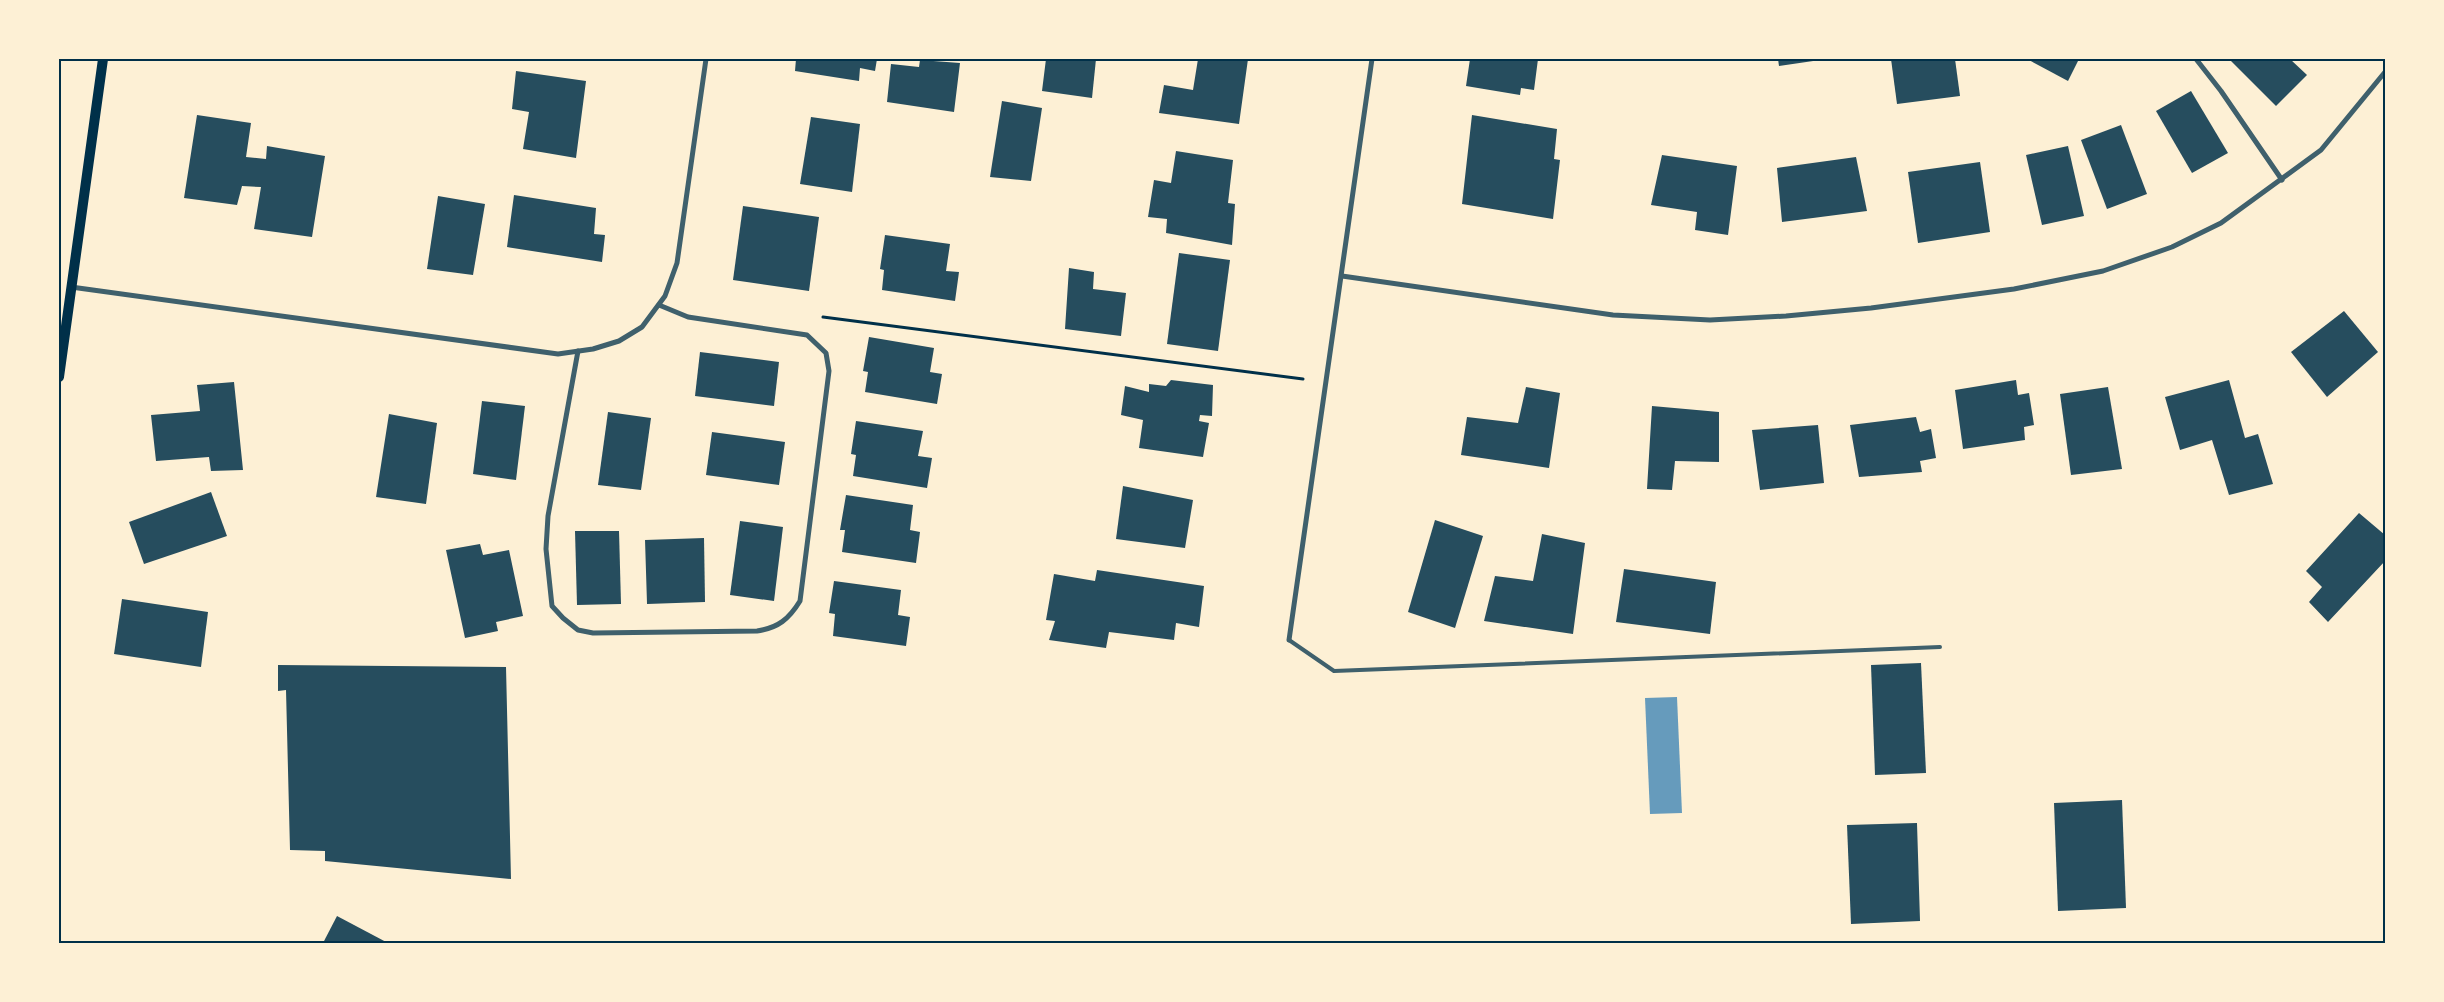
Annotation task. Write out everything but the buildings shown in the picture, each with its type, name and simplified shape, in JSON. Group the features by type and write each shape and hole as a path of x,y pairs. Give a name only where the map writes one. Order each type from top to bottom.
{"main road":[{"path":"59,377 103,59"}],"street":[{"path":"71,287 558,354 593,349 619,341 642,327 659,305 665,296 677,263 706,59"},
{"path":"1289,640 1372,59"},
{"path":"2196,59 2221,91 2282,180"},
{"path":"1342,276 1613,315 1710,320 1861,309 2014,289 2103,271 2172,247 2221,223 2321,150 2385,72"},
{"path":"578,351 546,535 552,606 578,630 592,633 757,631 773,628 793,613 800,601 829,371 826,353 807,335 688,317 659,305"}],"lane":[{"path":"1289,640 1334,671 1940,647"}],"path":[{"path":"819,316 1326,382"}],"water":[{"path":"1677,697 1682,813 1650,814 1645,698"}]}
